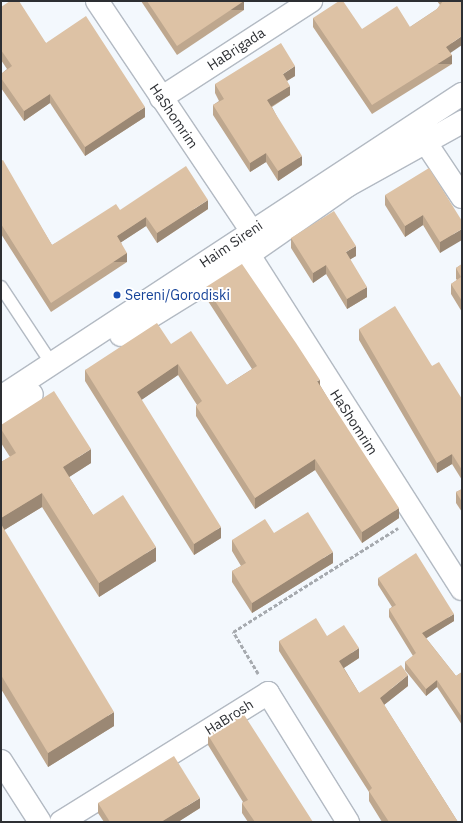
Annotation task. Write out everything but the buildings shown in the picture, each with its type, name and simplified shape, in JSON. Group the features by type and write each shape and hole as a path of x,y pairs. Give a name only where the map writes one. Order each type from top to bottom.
{"street":[{"name":"HaShomrim","path":"97,1 251,230"},
{"name":"HaBrigada","path":"161,98 311,1"},
{"name":"Haim Sireni","path":"1,397 251,230 462,94"},
{"path":"426,116 426,143 462,197"},
{"name":"Haim Sireni","path":"1,415 249,255 341,190 462,122"},
{"name":"HaShomrim","path":"249,255 462,589"},
{"name":"HaBrosh","path":"60,822 268,693 348,822"},
{"path":"1,761 40,822"}],"lane":[{"path":"1,286 52,364"}],"path":[{"path":"268,693 233,632 415,517"}],"place":[{"name":"Sereni/Gorodiski","path":"117,295"}]}
